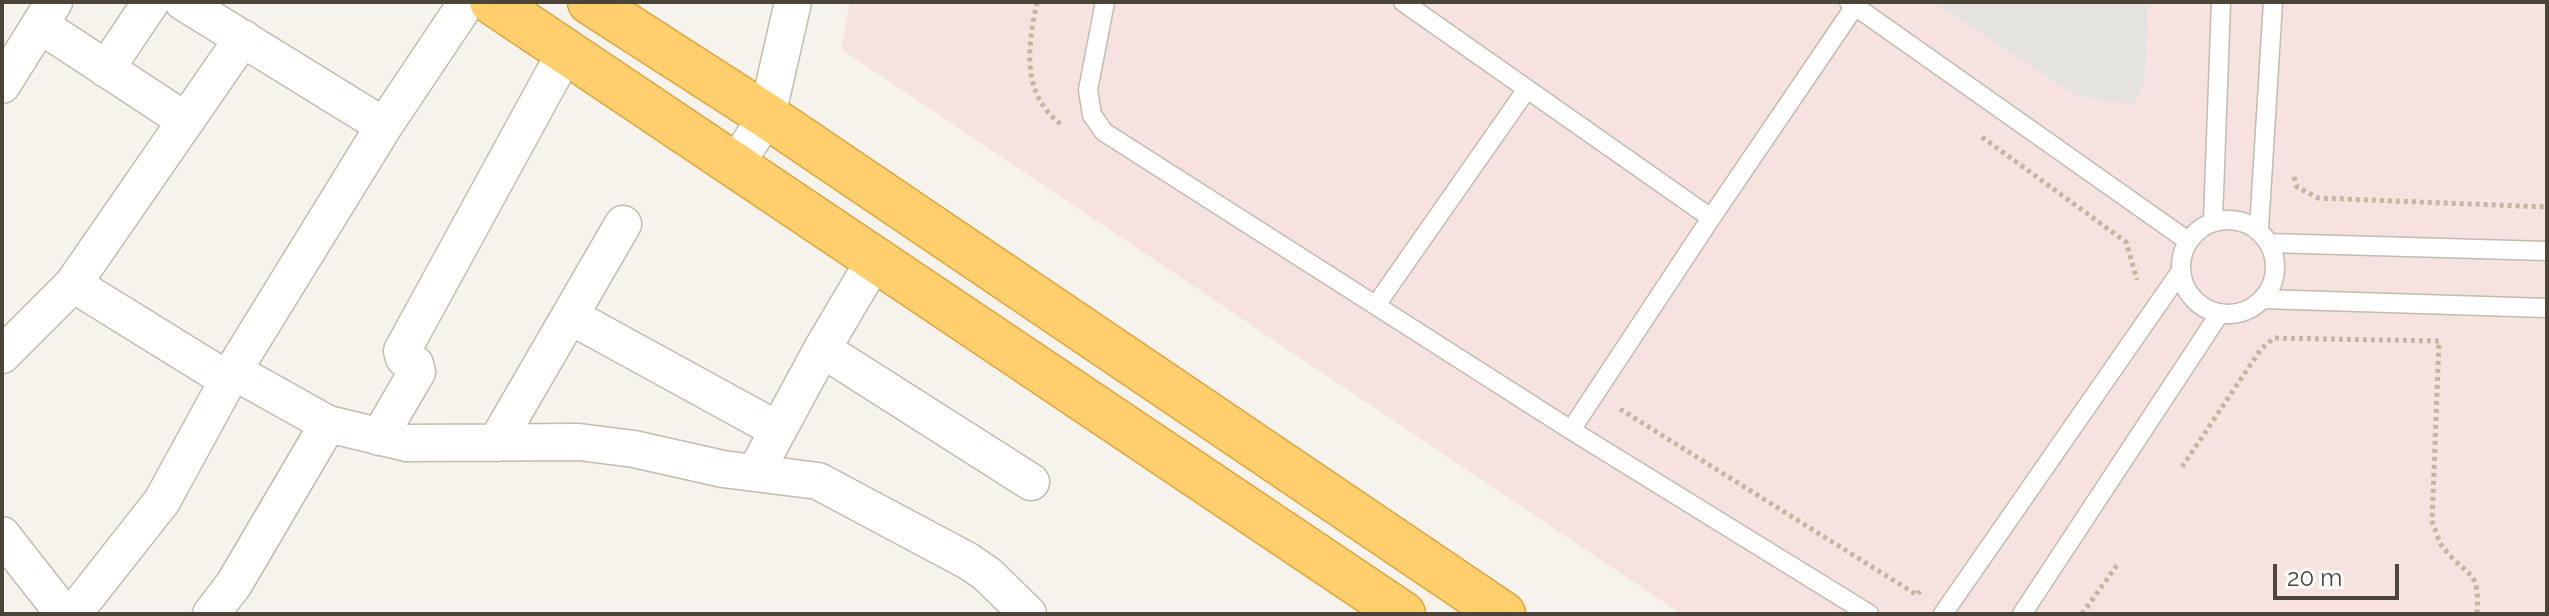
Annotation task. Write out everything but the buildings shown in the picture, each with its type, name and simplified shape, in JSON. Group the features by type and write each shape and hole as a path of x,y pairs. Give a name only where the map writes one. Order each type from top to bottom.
{"highway":[{"path":"492,2 1403,614"},
{"path":"590,2 767,116 1503,614"}],"street":[{"path":"106,69 151,2"},
{"path":"183,2 384,126"},
{"path":"73,614 162,501 231,375 384,126 467,2"},
{"path":"736,164 767,116 793,2"},
{"path":"2,85 47,14 106,69 186,121"},
{"path":"2,355 73,284 243,38"},
{"path":"379,437 417,372 415,364 404,358 402,351 565,53"},
{"path":"496,443 623,224"},
{"path":"755,473 822,349 876,258"},
{"path":"73,284 231,375 328,424 407,443 579,442 605,445 723,469 818,481 968,561 1002,587 1028,614"},
{"path":"570,316 778,430"},
{"path":"822,349 1031,482"},
{"path":"211,614 234,584 328,424"},
{"path":"2,535 64,614"}],"lane":[{"path":"1105,2 1088,90 1092,115 1104,132 1571,430 1869,614"},
{"path":"2213,221 2221,2"},
{"path":"2264,236 2273,2"},
{"path":"1412,4 1711,218"},
{"path":"1571,430 1852,4 2188,241"},
{"path":"1376,305 1527,89"},
{"path":"2229,219 2244,222 2264,236 2275,256 2276,272 2272,286 2251,309 2236,314 2220,313 2193,299 2185,286 2181,271 2182,255 2188,241 2199,229 2213,221 2229,219"},
{"path":"2264,236 2547,251"},
{"path":"1943,614 2181,271"},
{"path":"2263,299 2547,308"},
{"path":"2022,614 2220,313"}],"path":[{"path":"1977,134 2126,242 2137,282"},
{"path":"2289,164 2297,187 2318,198 2547,207"},
{"path":"2182,467 2261,349 2274,338 2439,341 2432,521 2442,548 2473,575 2479,590 2477,614"},
{"path":"1613,405 1917,595 1926,581"},
{"path":"2082,614 2117,565"}],"shaded area":[{"path":"850,2 2547,2 2547,614 1681,614 841,49"},
{"path":"1934,2 2148,2 2145,81 2133,104 2077,96"}]}
